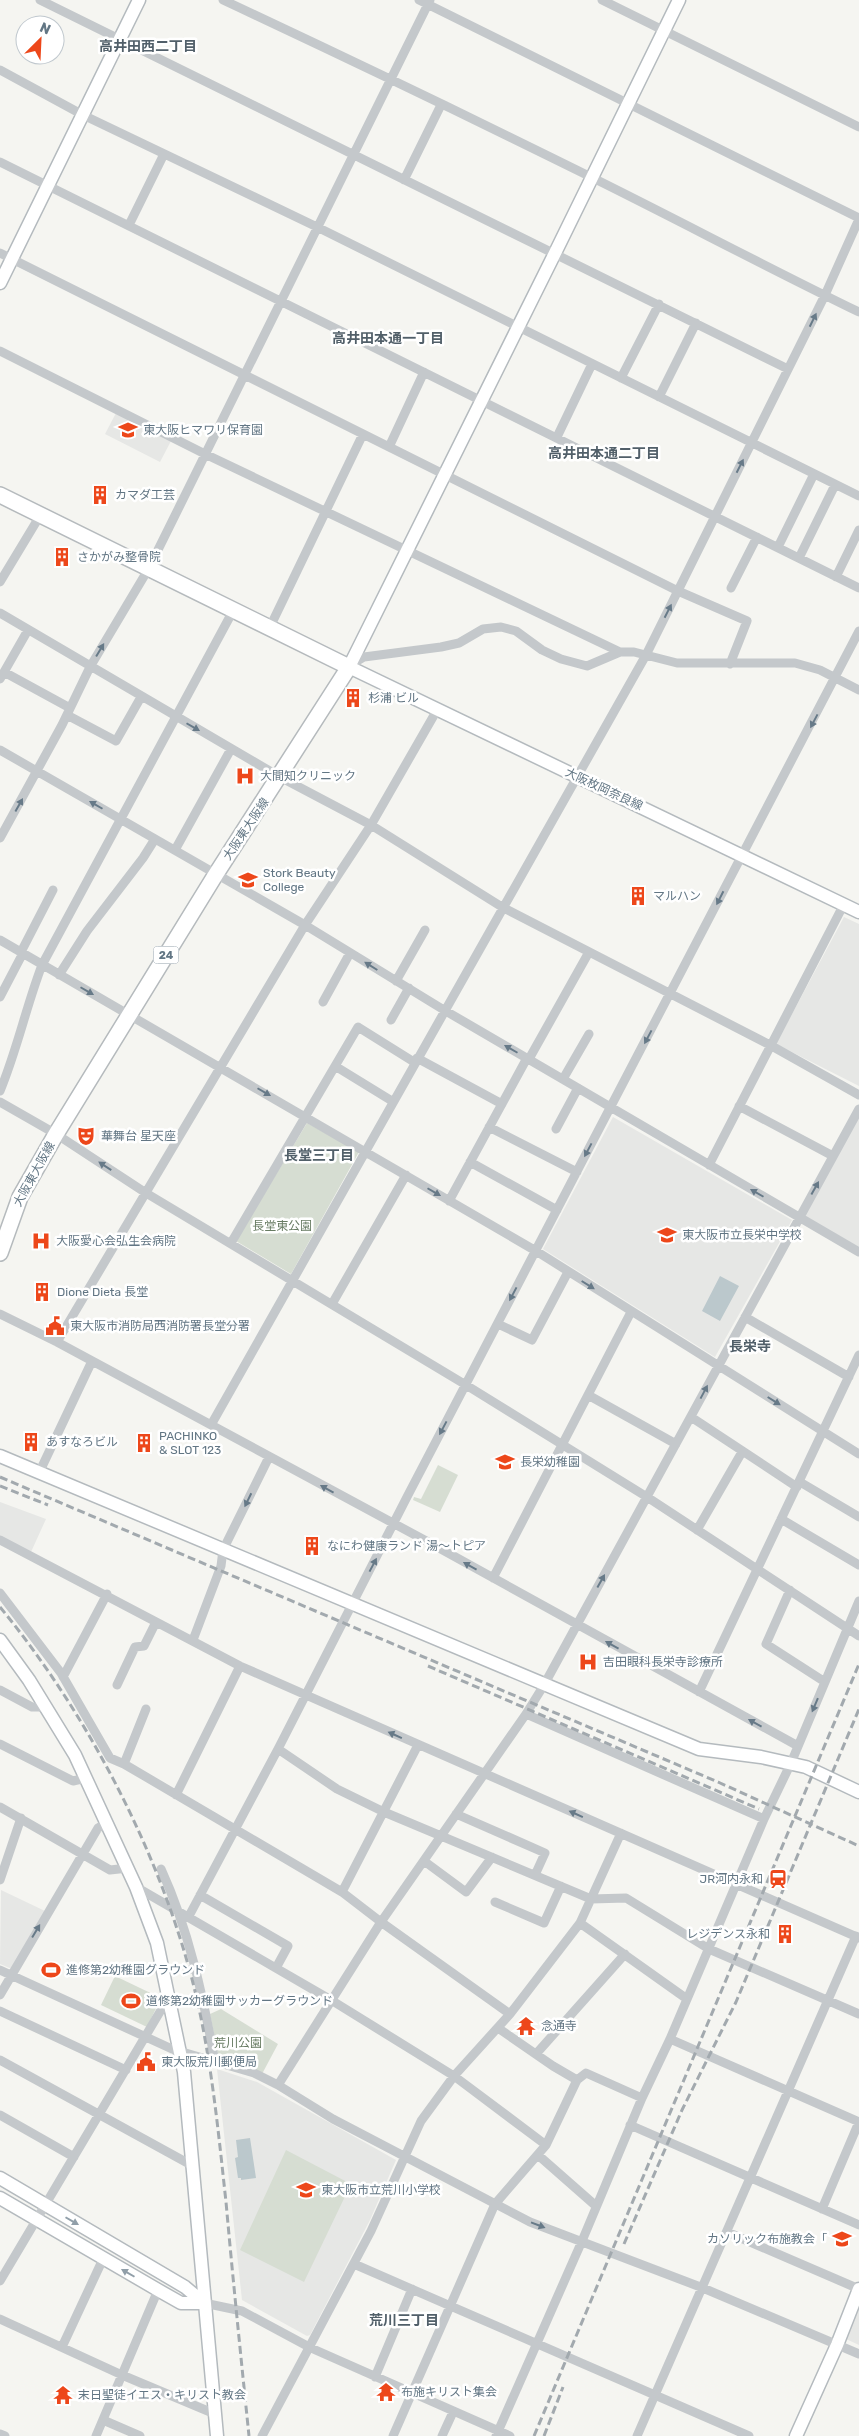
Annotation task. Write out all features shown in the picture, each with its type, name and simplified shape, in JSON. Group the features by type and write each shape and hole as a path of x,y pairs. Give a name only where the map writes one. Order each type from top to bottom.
{"main road":[{"path":"0,495 349,667"},
{"name":"大阪東大阪線","path":"0,1252 20,1197 56,1134 216,874 349,667"}],"street":[{"path":"40,0 788,369"},
{"path":"0,283 6,256 48,185 139,0"},
{"path":"222,0 390,78 859,312"},
{"path":"211,1425 415,1060 646,655 825,295 859,219 429,2 419,0"},
{"path":"602,0 859,127"},
{"path":"349,667 480,400 556,253 678,0"},
{"path":"0,838 69,711 90,667 149,568 429,2"},
{"path":"0,70 83,115 317,226 859,496"},
{"path":"404,180 441,105"},
{"path":"129,225 164,154"},
{"path":"0,162 859,588"},
{"path":"6,256 678,591 747,621 730,664"},
{"path":"621,378 659,304"},
{"path":"659,397 696,323"},
{"path":"0,351 205,454 620,652"},
{"path":"557,437 592,364"},
{"path":"389,447 424,372"},
{"path":"270,627 363,434"},
{"path":"778,547 814,474"},
{"path":"799,558 835,484"},
{"path":"0,582 41,514"},
{"path":"836,577 859,530"},
{"path":"730,588 757,537"},
{"path":"0,1091 18,1045 42,965 234,609"},
{"path":"0,613 231,749 371,825 502,907 770,1045 859,1095"},
{"path":"349,667 364,657 450,645 459,643 483,629 501,627 516,630 542,650 561,659 587,666 620,652 634,652 677,663 807,664 859,690"},
{"path":"28,630 2,676 69,711 116,741 141,697"},
{"path":"189,1916 837,678 859,631"},
{"name":"大阪枚岡奈良線","path":"349,667 859,912"},
{"path":"57,1342 306,925 371,825 437,710"},
{"path":"175,850 231,749"},
{"path":"0,750 306,925 444,1010 859,1252"},
{"path":"59,975 87,931 143,858 155,839"},
{"path":"0,997 53,890"},
{"path":"709,1165 844,904"},
{"path":"396,981 425,930"},
{"path":"0,940 536,1251 717,1367 859,1454"},
{"path":"449,1201 589,952"},
{"path":"323,1002 350,953"},
{"path":"391,1020 409,988"},
{"path":"231,1244 358,1027 415,1060 502,1104"},
{"path":"563,1079 589,1034"},
{"path":"335,1066 392,1101"},
{"path":"556,1129 578,1088"},
{"path":"0,1102 56,1134 146,1193 292,1279 562,1444 647,1497 859,1636"},
{"path":"739,1106 833,1156"},
{"path":"278,2085 381,1922 526,1714 544,1685 859,1109"},
{"path":"489,1128 577,1172"},
{"path":"470,1162 557,1210"},
{"path":"332,1304 406,1175"},
{"path":"498,1324 532,1340 568,1272"},
{"path":"492,1578 631,1312"},
{"path":"0,1314 57,1342 211,1425 798,1746"},
{"path":"745,1317 849,1377"},
{"path":"699,1692 859,1355"},
{"path":"38,1473 92,1361"},
{"path":"588,1396 676,1444"},
{"path":"690,1417 742,1452 859,1517"},
{"path":"697,1530 742,1452"},
{"path":"0,1456 699,1749 791,1763 823,1774 859,1792"},
{"path":"193,1640 221,1566 223,1550 269,1457"},
{"path":"781,1519 859,1565"},
{"path":"0,1540 107,1594 240,1666 857,1937 788,2090 638,2436"},
{"path":"790,1590 766,1644 825,1682"},
{"path":"0,1594 63,1677 110,1758 124,1764 342,1892 510,2014"},
{"path":"63,1677 107,1594"},
{"path":"497,2434 764,1819 791,1763 859,1601"},
{"path":"116,1684 135,1647 144,1646 156,1622"},
{"path":"0,1640 46,1707 75,1755 128,1868 157,1943 181,2053 217,2436"},
{"path":"176,1795 240,1666"},
{"path":"0,1690 32,1707 46,1707"},
{"path":"124,1764 146,1709"},
{"path":"526,1714 764,1819"},
{"path":"0,1744 73,1781 86,1778"},
{"path":"342,1892 418,1745"},
{"path":"278,1749 337,1789 384,1812 591,1898 626,1898 709,1949 859,2014"},
{"path":"0,1807 110,1870 128,1868"},
{"path":"456,1814 545,1853 535,1875"},
{"path":"0,1880 22,1818"},
{"path":"0,1996 11,1973 98,1828 107,1822"},
{"path":"262,2436 371,2231 421,2121 454,2076 510,2014 580,1923 621,1833"},
{"path":"424,1861 466,1892 492,1857"},
{"path":"161,1869 179,1910 204,2002 215,2062"},
{"path":"495,1902 544,1923 561,1886"},
{"path":"136,1887 179,1910 331,2000 454,2076 546,2145"},
{"path":"200,1895 288,1946 276,1968"},
{"path":"580,1923 687,1999"},
{"path":"536,2054 625,1954"},
{"path":"0,1970 11,1973 181,2053 254,2073 403,2157 530,2222 702,2288 859,2354"},
{"path":"0,2280 161,2010 170,2003"},
{"path":"0,2011 126,2070"},
{"path":"498,2028 553,2066 577,2080"},
{"path":"670,2039 859,2122 822,2209"},
{"path":"0,2060 193,2166"},
{"path":"393,2436 495,2204 546,2145 577,2080 586,2073 642,2098"},
{"path":"0,2115 74,2157"},
{"path":"630,2125 859,2225"},
{"path":"538,2154 596,2206"},
{"path":"0,2178 181,2284 204,2303"},
{"path":"0,2198 103,2259 181,2302 204,2303 242,2310 310,2348 412,2393 497,2434 510,2436"},
{"path":"727,2232 859,2289 837,2345 796,2436"},
{"path":"62,2348 103,2259"},
{"path":"354,2264 749,2436"},
{"path":"375,2377 412,2289"},
{"path":"96,2436 158,2290"},
{"path":"0,2319 122,2375 215,2414"},
{"path":"442,2436 453,2412"},
{"path":"103,2420 140,2436"},
{"path":"0,2434 5,2436"}],"shaded area":[{"path":"116,413 171,441 160,462 105,434"},
{"path":"844,917 859,924 859,1086 776,1044"},
{"path":"859,1116 859,1247 805,1216"},
{"name":"東大阪市立長栄中学校","path":"613,1117 792,1220 715,1357 543,1249"},
{"path":"720,1276 739,1286 720,1321 702,1311"},
{"path":"0,1502 46,1519 31,1552 0,1537"},
{"path":"1,1890 45,1911 12,1969 0,1964"},
{"name":"東大阪市立荒川小学校","path":"217,2069 257,2082 396,2160 370,2220 310,2335 307,2336 242,2300"},
{"path":"250,2138 256,2178 241,2180 241,2178 238,2178 235,2158 238,2157 236,2140"},
{"path":"859,2308 859,2345 846,2339"}],"green space":[{"name":"長堂東公園","path":"307,1123 359,1152 291,1274 236,1241"},
{"path":"438,1465 458,1475 440,1512 413,1500 414,1497 421,1499"},
{"name":"道修第2幼稚園サッカーグラウンド","path":"115,1976 161,1998 147,2027 101,2005"},
{"name":"荒川公園","path":"221,2009 278,2044 262,2074 219,2059 210,2014"},
{"path":"286,2150 351,2184 304,2282 240,2250"}],"railway":[{"path":"0,1477 718,1782 859,1846"},
{"path":"0,1486 48,1505"},
{"path":"0,1607 32,1648 62,1692 116,1785 161,1883 179,1933 205,2037 213,2092 249,2436"},
{"path":"534,2436 859,1664"},
{"path":"428,1666 759,1809"},
{"path":"624,2244 682,2110 736,2002 859,1709"},
{"path":"544,2436 563,2387"}],"place":[{"name":"東大阪ヒマワリ保育園","path":"128,430"},
{"name":"カマダ工芸","path":"100,495"},
{"name":"さかがみ整骨院","path":"62,557"},
{"name":"杉浦 ビル","path":"353,698"},
{"name":"大間知クリニック","path":"245,776"},
{"name":"Stork Beauty College","path":"248,880"},
{"name":"マルハン","path":"638,896"},
{"name":"華舞台 星天座","path":"86,1136"},
{"name":"東大阪市立長栄中学校","path":"667,1235"},
{"name":"大阪愛心会弘生会病院","path":"41,1241"},
{"name":"Dione Dieta 長堂","path":"42,1292"},
{"name":"東大阪市消防局西消防署長堂分署","path":"55,1326"},
{"name":"あすなろビル","path":"31,1442"},
{"name":"PACHINKO & SLOT 123","path":"144,1443"},
{"name":"長栄幼稚園","path":"505,1462"},
{"name":"なにわ健康ランド 湯～トピア","path":"312,1546"},
{"name":"吉田眼科長栄寺診療所","path":"588,1662"},
{"name":"JR河内永和","path":"778,1879"},
{"name":"レジデンス永和","path":"785,1934"},
{"name":"進修第2幼稚園グラウンド","path":"51,1970"},
{"name":"道修第2幼稚園サッカーグラウンド","path":"131,2001"},
{"name":"念通寺","path":"526,2026"},
{"name":"東大阪荒川郵便局","path":"146,2062"},
{"name":"東大阪市立荒川小学校","path":"306,2190"},
{"name":"カソリック布施教会「","path":"842,2239"},
{"name":"布施キリスト集会","path":"386,2392"},
{"name":"末日聖徒イエス・キリスト教会","path":"63,2395"}],"district":[{"name":"高井田西二丁目","path":"148,46"},
{"name":"高井田本通一丁目","path":"388,338"},
{"name":"高井田本通二丁目","path":"604,453"},
{"name":"長堂三丁目","path":"319,1155"},
{"name":"長栄寺","path":"750,1346"},
{"name":"荒川三丁目","path":"404,2320"}]}
